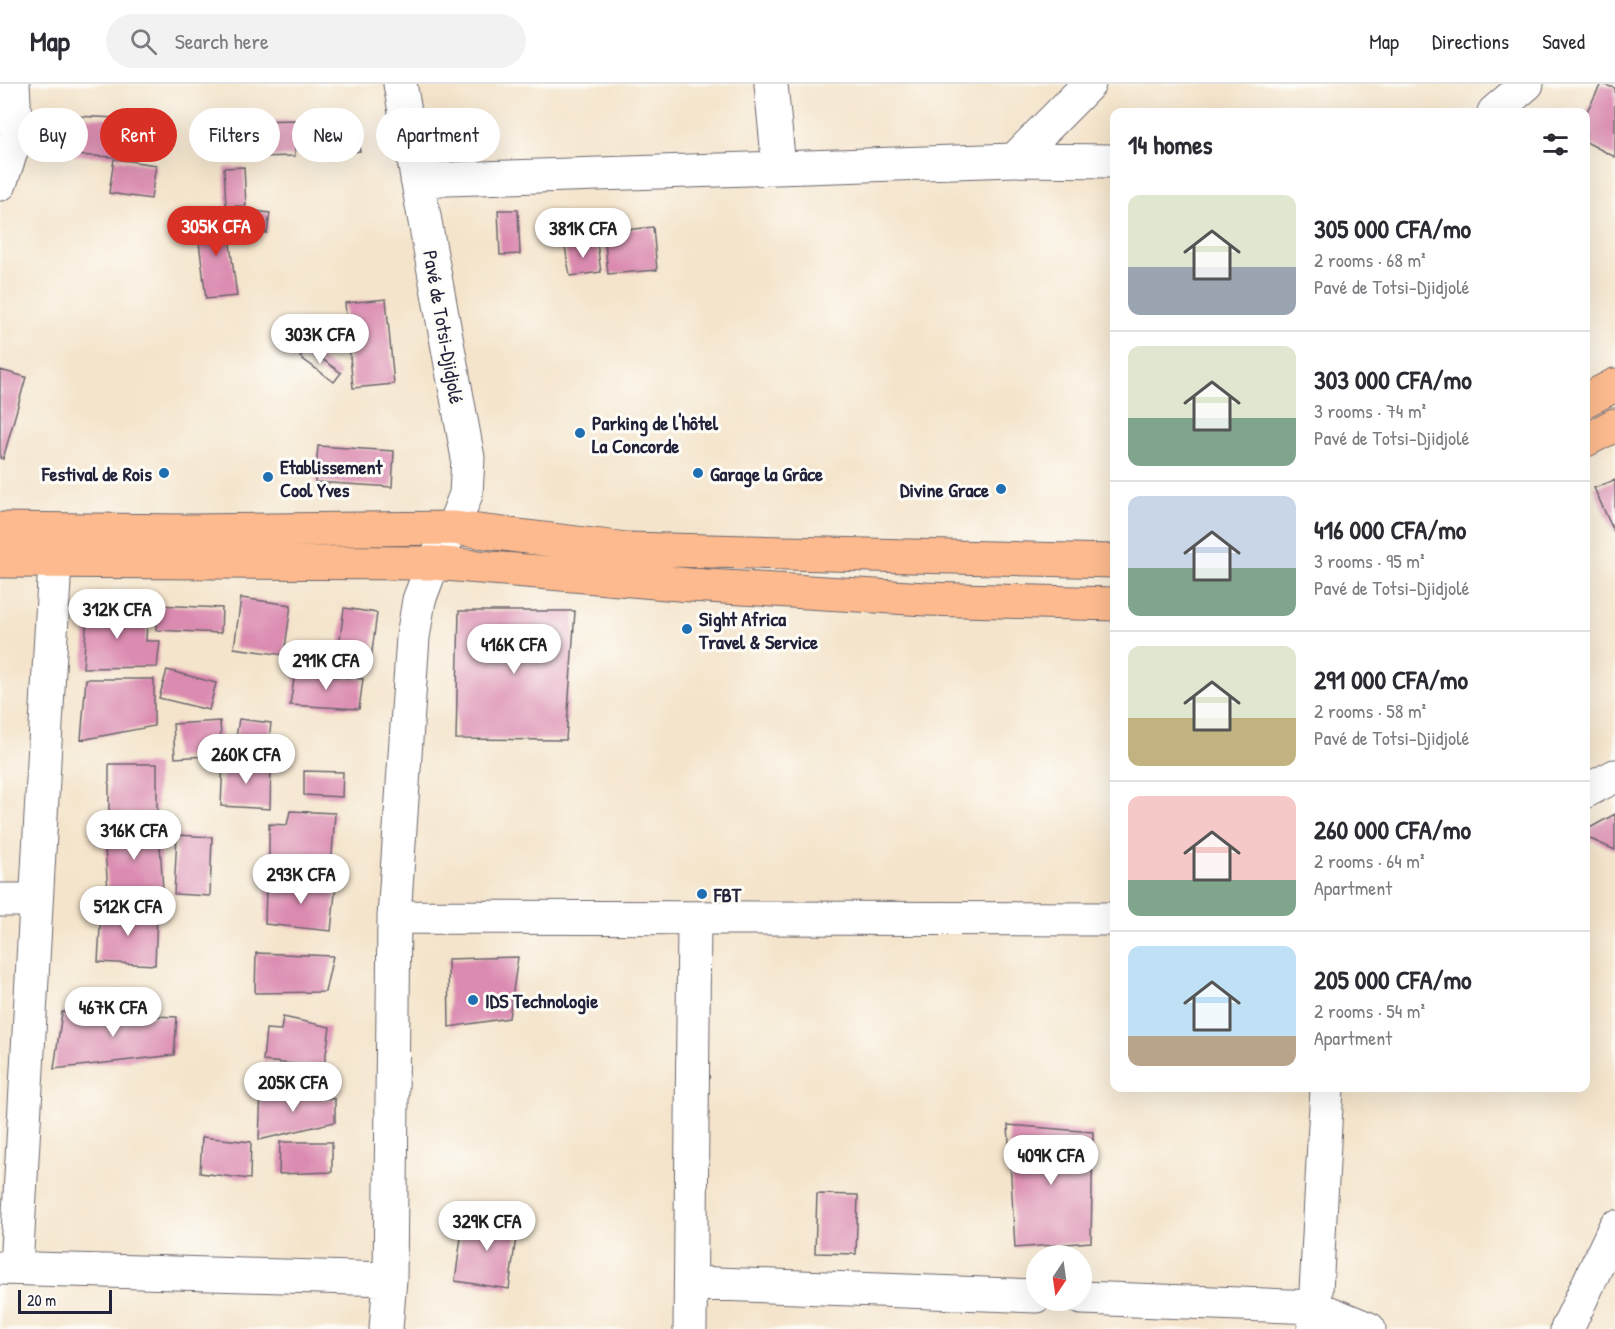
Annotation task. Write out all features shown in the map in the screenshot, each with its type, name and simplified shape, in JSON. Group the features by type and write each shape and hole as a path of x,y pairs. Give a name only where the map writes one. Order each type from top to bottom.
{"main road":[{"path":"1590,398 1615,385"},
{"path":"1590,438 1615,425"},
{"path":"0,529 188,531 453,528 627,549 1110,561"},
{"path":"0,561 433,563 702,586 926,599 1110,604"}],"street":[{"path":"0,184 16,137 13,84"},
{"name":"Pavé de Totsi-Djidjolé","path":"386,1329 390,1279 394,917 413,636 419,600 433,563 453,528 466,494 468,458 400,84"},
{"path":"771,84 779,168"},
{"path":"1014,160 1089,84"},
{"path":"1499,108 1527,84"},
{"path":"417,180 1014,160 1110,161"},
{"path":"55,562 36,900 8,1268 390,1279"},
{"path":"1590,789 1615,776"},
{"path":"0,900 36,900"},
{"path":"394,917 1110,919"},
{"path":"690,1329 694,919"},
{"path":"1315,1318 1327,1092"},
{"path":"1567,1329 1615,1227"},
{"path":"692,1282 1026,1296"},
{"path":"1092,1299 1315,1318 1369,1329"}],"building":[{"path":"1601,84 1615,88 1615,157 1590,144 1589,108"},
{"path":"88,117 100,117 100,156 88,156"},
{"path":"280,120 292,120 292,156 280,156"},
{"path":"114,162 156,165 151,199 109,193"},
{"path":"244,167 246,206 226,206 224,168"},
{"path":"232,208 270,213 267,233 229,228"},
{"path":"498,210 518,210 520,254 500,255"},
{"path":"226,214 237,296 206,299 196,217"},
{"path":"653,227 657,270 608,274 604,232"},
{"path":"597,243 601,272 570,276 565,247"},
{"path":"386,299 394,384 353,388 345,303"},
{"path":"307,348 341,373 334,382 300,357"},
{"path":"0,370 26,377 3,459 0,458"},
{"path":"318,446 394,451 392,487 315,482"},
{"path":"1615,480 1615,534 1594,488"},
{"path":"241,598 291,605 284,655 234,648"},
{"path":"88,604 125,606 126,621 147,622 146,641 160,641 157,667 83,668"},
{"path":"157,605 222,608 221,633 156,630"},
{"path":"344,608 377,613 370,667 337,662"},
{"path":"459,611 575,611 566,740 456,739"},
{"path":"167,670 216,683 209,710 159,698"},
{"path":"295,673 363,679 359,709 290,705"},
{"path":"86,679 154,679 154,726 81,740"},
{"path":"239,719 271,723 269,742 236,737"},
{"path":"220,721 222,755 175,758 173,724"},
{"path":"223,761 271,763 270,809 221,806"},
{"path":"109,764 157,764 157,814 109,814"},
{"path":"304,771 343,772 342,797 304,795"},
{"path":"290,811 335,813 331,869 269,861 269,824 287,825"},
{"path":"1615,814 1615,850 1590,839 1590,828"},
{"path":"159,829 163,890 108,893 104,832"},
{"path":"177,835 212,837 210,896 174,894"},
{"path":"287,880 336,884 331,931 265,924 266,887 286,890"},
{"path":"101,910 157,912 155,965 98,962"},
{"path":"256,953 333,956 325,992 255,993"},
{"path":"518,957 509,1018 449,1027 448,959"},
{"path":"62,1012 177,1017 174,1055 54,1069"},
{"path":"283,1017 330,1027 324,1067 263,1061 266,1029 281,1030"},
{"path":"261,1091 335,1099 335,1122 259,1140"},
{"path":"1008,1125 1093,1132 1091,1242 1026,1245 1026,1247 1015,1248"},
{"path":"202,1137 251,1142 250,1179 200,1173"},
{"path":"280,1142 332,1142 332,1172 279,1174"},
{"path":"817,1194 858,1195 856,1254 815,1253"},
{"path":"464,1216 518,1222 509,1289 455,1281"}],"place":[{"name":"Parking de l'hôtel La Concorde","path":"580,433"},
{"name":"Festival de Rois","path":"164,473"},
{"name":"Garage la Grâce","path":"698,473"},
{"name":"Etablissement Cool Yves","path":"268,477"},
{"name":"Divine Grace","path":"1001,489"},
{"name":"Sight Africa Travel & Service","path":"687,629"},
{"name":"FBT","path":"702,894"},
{"name":"IDS Technologie","path":"473,1000"}]}
